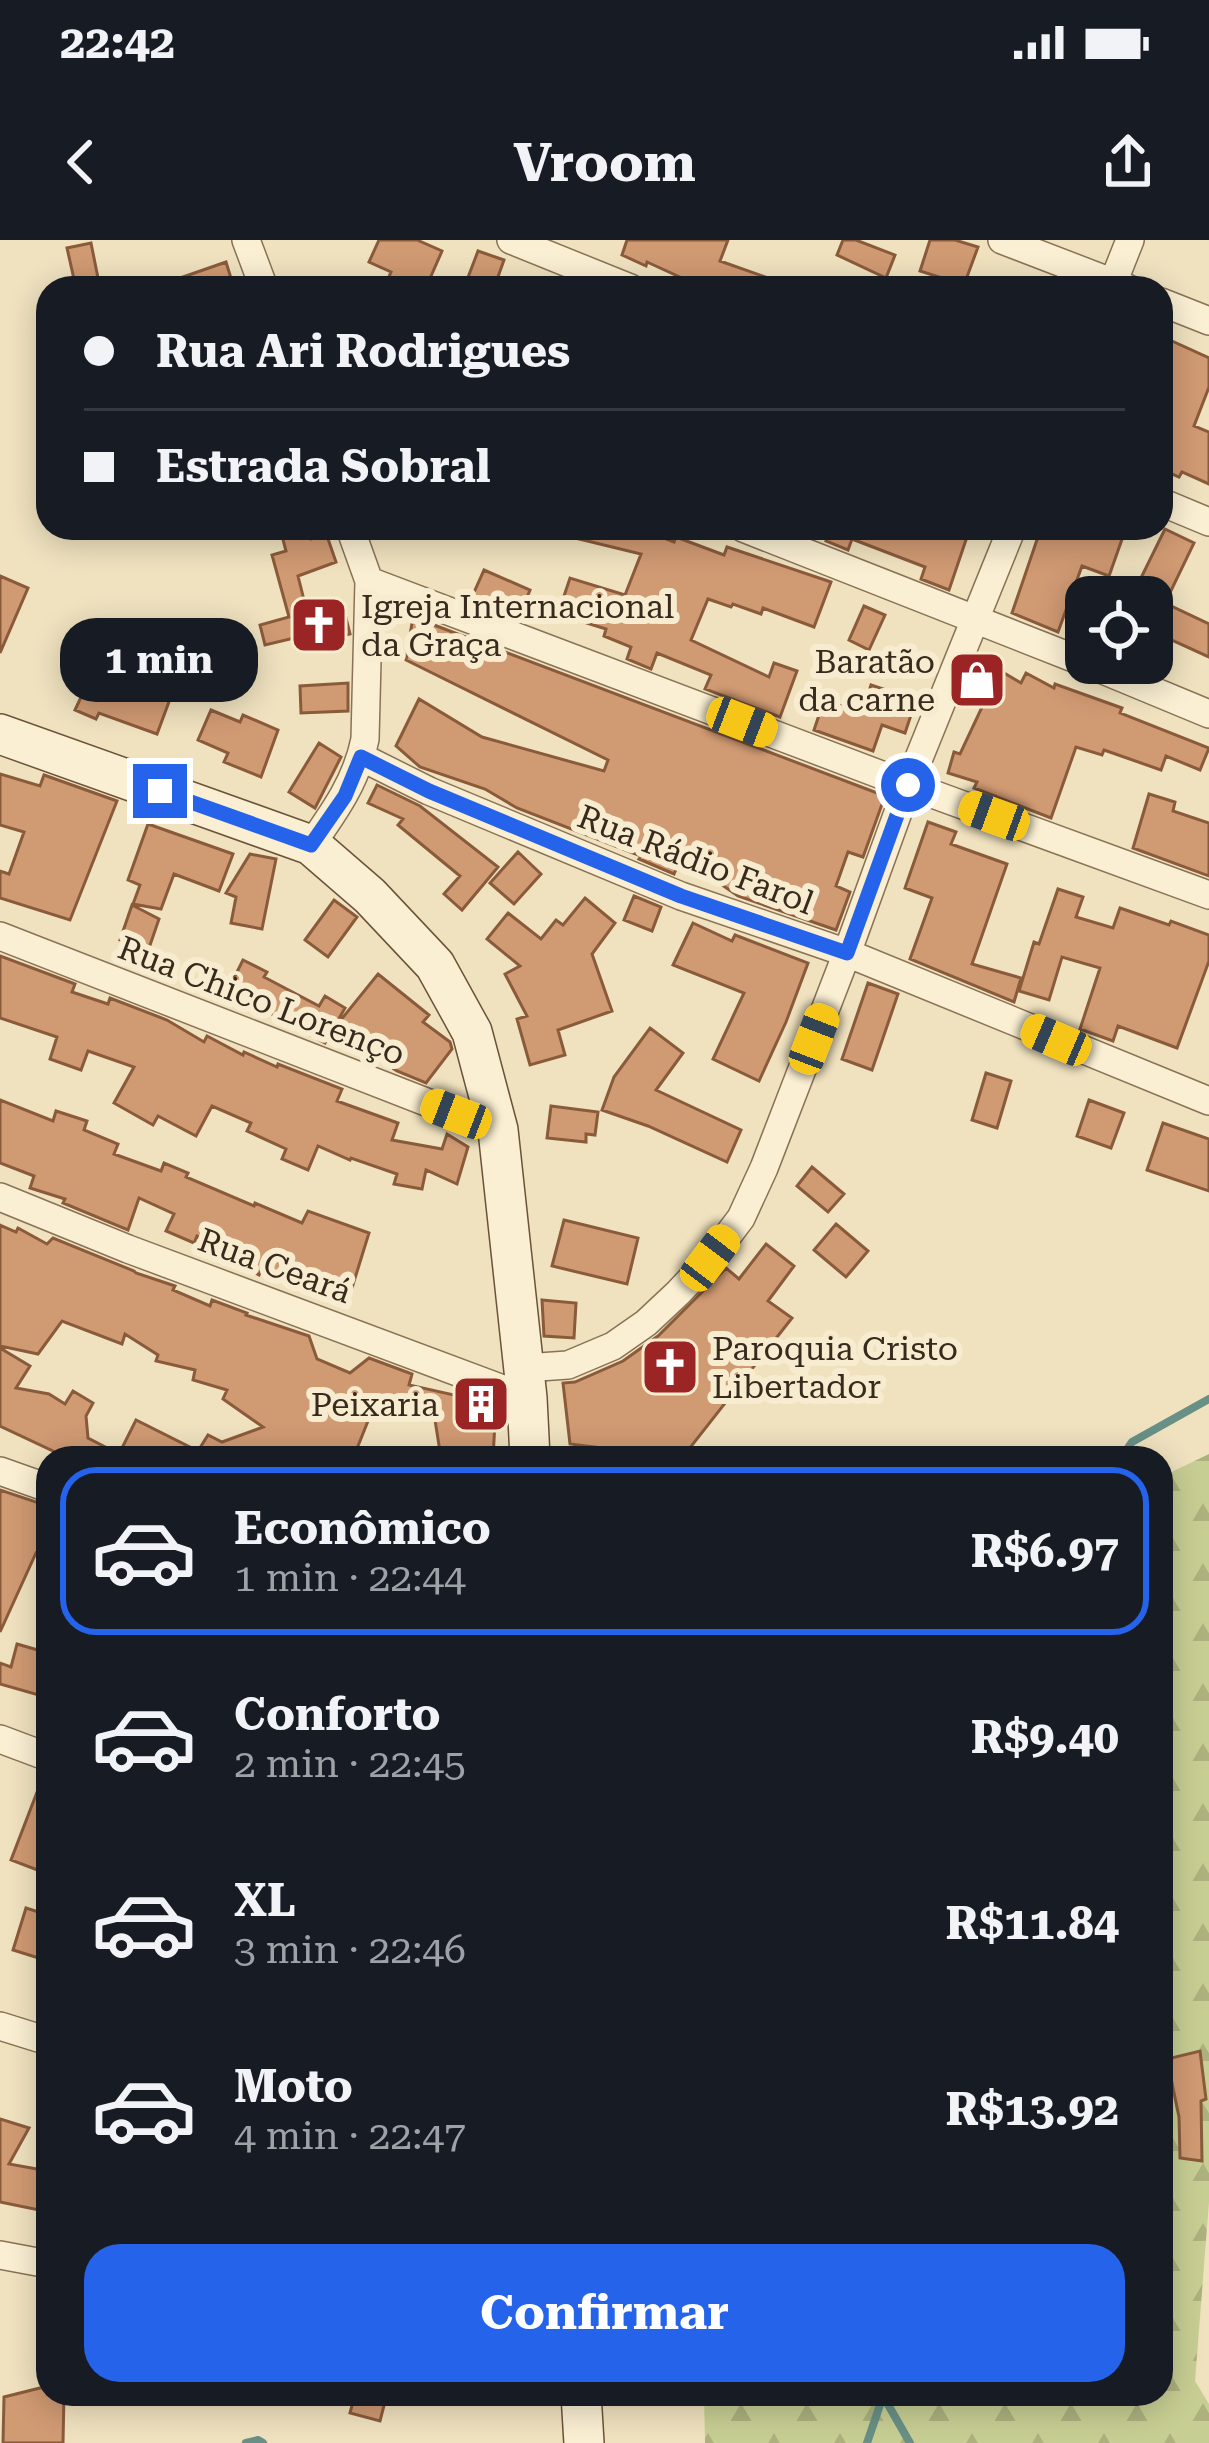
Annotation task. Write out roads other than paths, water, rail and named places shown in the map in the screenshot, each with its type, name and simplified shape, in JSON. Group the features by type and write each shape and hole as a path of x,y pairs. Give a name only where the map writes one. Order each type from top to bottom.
{"street":[{"path":"246,240 260,276"},
{"path":"511,240 600,276"},
{"path":"1002,240 1092,276"},
{"path":"1120,276 1130,240"},
{"path":"1173,307 1209,321"},
{"path":"1173,507 1209,522"},
{"path":"311,845 345,796 365,739 369,580 354,540"},
{"path":"774,540 1065,654"},
{"path":"526,1383 613,1346 646,1323 710,1258 741,1218 1007,540"},
{"path":"369,580 1209,895"},
{"path":"1137,684 1209,714"},
{"path":"0,734 311,845 370,896 435,964 472,1031 498,1130 529,1446"},
{"name":"Rua Rádio Farol","path":"361,757 429,791 681,896 847,953 1209,1101"},
{"name":"Rua Chico Lorenço","path":"0,936 498,1130"},
{"name":"Rua Ceará","path":"0,1197 150,1258 526,1383"},
{"path":"0,1471 36,1484"},
{"path":"0,1739 36,1752"},
{"path":"0,2026 36,2037"},
{"path":"0,2255 36,2262"},
{"path":"582,2406 584,2443"}],"waterway":[{"path":"1129,1446 1209,1399"},
{"path":"867,2443 880,2406"},
{"path":"889,2406 910,2443"},
{"path":"246,2443 263,2443"}],"place":[{"name":"Igreja Internacional da Graça","path":"319,625"},
{"name":"Baratão da carne","path":"977,680"},
{"name":"Paroquia Cristo Libertador","path":"670,1367"},
{"name":"Peixaria","path":"481,1404"}]}
